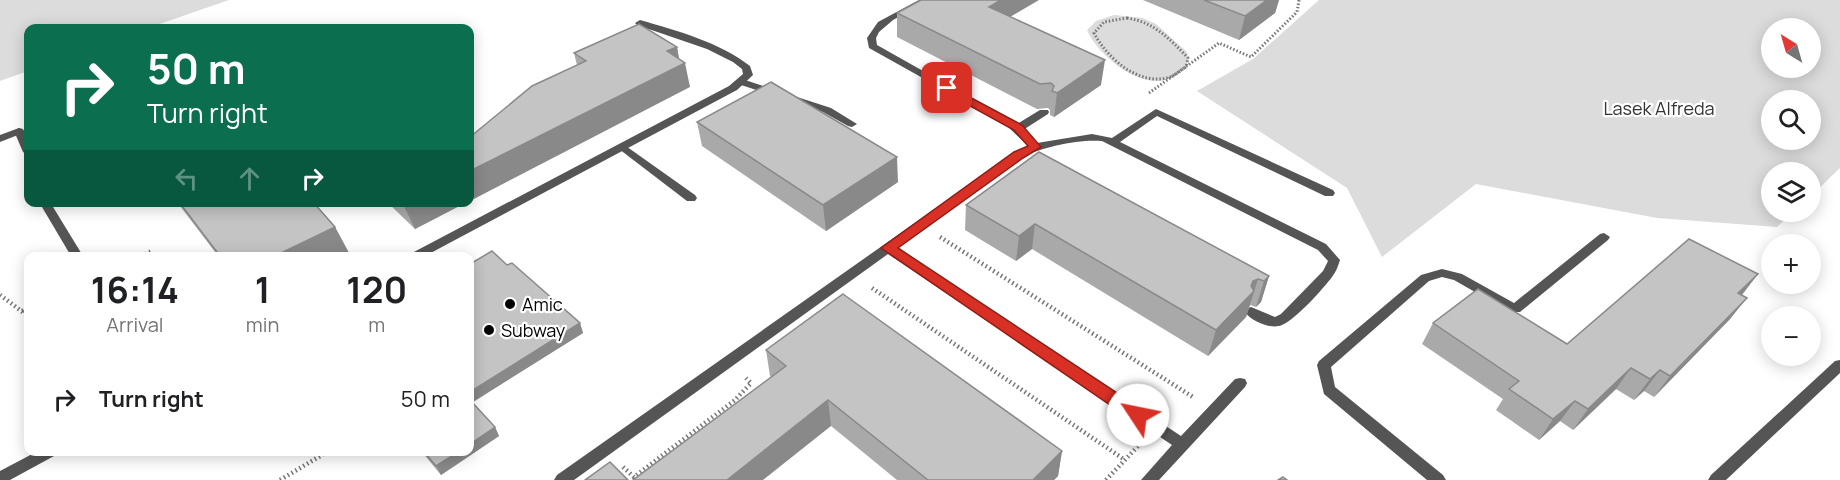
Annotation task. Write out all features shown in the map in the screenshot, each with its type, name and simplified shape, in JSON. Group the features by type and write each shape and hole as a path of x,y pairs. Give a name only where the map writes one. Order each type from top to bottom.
{"street":[{"path":"926,0 881,24 871,33 869,39 872,46 1018,128 1035,147"},
{"path":"424,252 623,147 742,82 748,75 747,68 741,62 713,49 640,23"},
{"path":"742,82 827,110 852,124"},
{"path":"1018,128 1044,112"},
{"path":"1113,142 1156,112 1329,193"},
{"path":"0,139 20,131 24,142"},
{"path":"562,480 1018,155 1035,147 1092,137 1104,138 1322,247 1334,260 1328,273 1286,317 1277,322 1266,320 1251,312"},
{"path":"623,147 691,198"},
{"path":"47,207 75,252"},
{"path":"1438,480 1329,390 1324,365 1425,278 1442,273 1458,278 1515,309 1604,237"},
{"path":"888,248 1183,445"},
{"path":"1716,480 1840,365"},
{"path":"1149,480 1240,383"},
{"path":"0,478 41,456"}],"path":[{"path":"1140,99 1219,43 1251,57 1297,12 1299,0"},
{"path":"1114,19 1147,21 1188,58 1186,67 1178,72 1170,77 1155,78 1125,70 1096,41 1094,33 1104,22 1114,19"},
{"path":"933,233 1190,395"},
{"path":"853,273 1125,460"},
{"path":"0,295 22,310"},
{"path":"280,480 320,456"}],"green space":[{"path":"0,0 229,0 160,24 24,24 24,72 0,81"},
{"name":"Lasek Alfreda","path":"1319,0 1840,0 1840,168 1821,186 1821,162 1761,162 1761,222 1782,222 1777,227 1657,218 1476,184 1382,257 1347,188 1197,91 1253,59"},
{"path":"1114,15 1143,18 1156,24 1187,52 1189,61 1174,77 1159,81 1134,76 1122,69 1100,50 1087,30 1096,21"}],"building":[{"path":"921,0 1001,0 989,7 1105,60 1057,93 1052,91 1054,86 1051,83 1040,84 897,13"},
{"path":"1204,0 1267,0 1245,16"},
{"path":"639,24 677,47 667,51 685,63 474,169 474,134 532,86 586,61 574,53"},
{"path":"771,82 897,157 823,205 697,122"},
{"path":"1039,152 1269,276 1264,281 1258,279 1253,281 1251,286 1254,291 1216,330 1035,224 1019,236 966,205"},
{"path":"183,207 317,207 335,227 283,252 217,252"},
{"path":"1689,239 1758,274 1738,293 1747,298 1670,376 1660,370 1650,379 1631,368 1588,409 1575,401 1553,419 1509,389 1519,381 1433,323 1478,289 1567,344"},
{"name":"Amic","path":"492,251 507,265 512,263 580,323 474,389 474,262"},
{"path":"843,294 1062,451 1033,480 928,480 828,400 727,480 633,480 786,366 766,350"},
{"path":"474,404 495,427 474,441"},
{"path":"427,456 452,456 436,466"},
{"path":"610,462 628,480 585,480"}],"place":[{"name":"Amic","path":"510,304"},
{"name":"Subway","path":"489,330"}],"route":[{"path":"947,88 1018,128 1035,147 1018,155 888,248 1138,415"}]}
